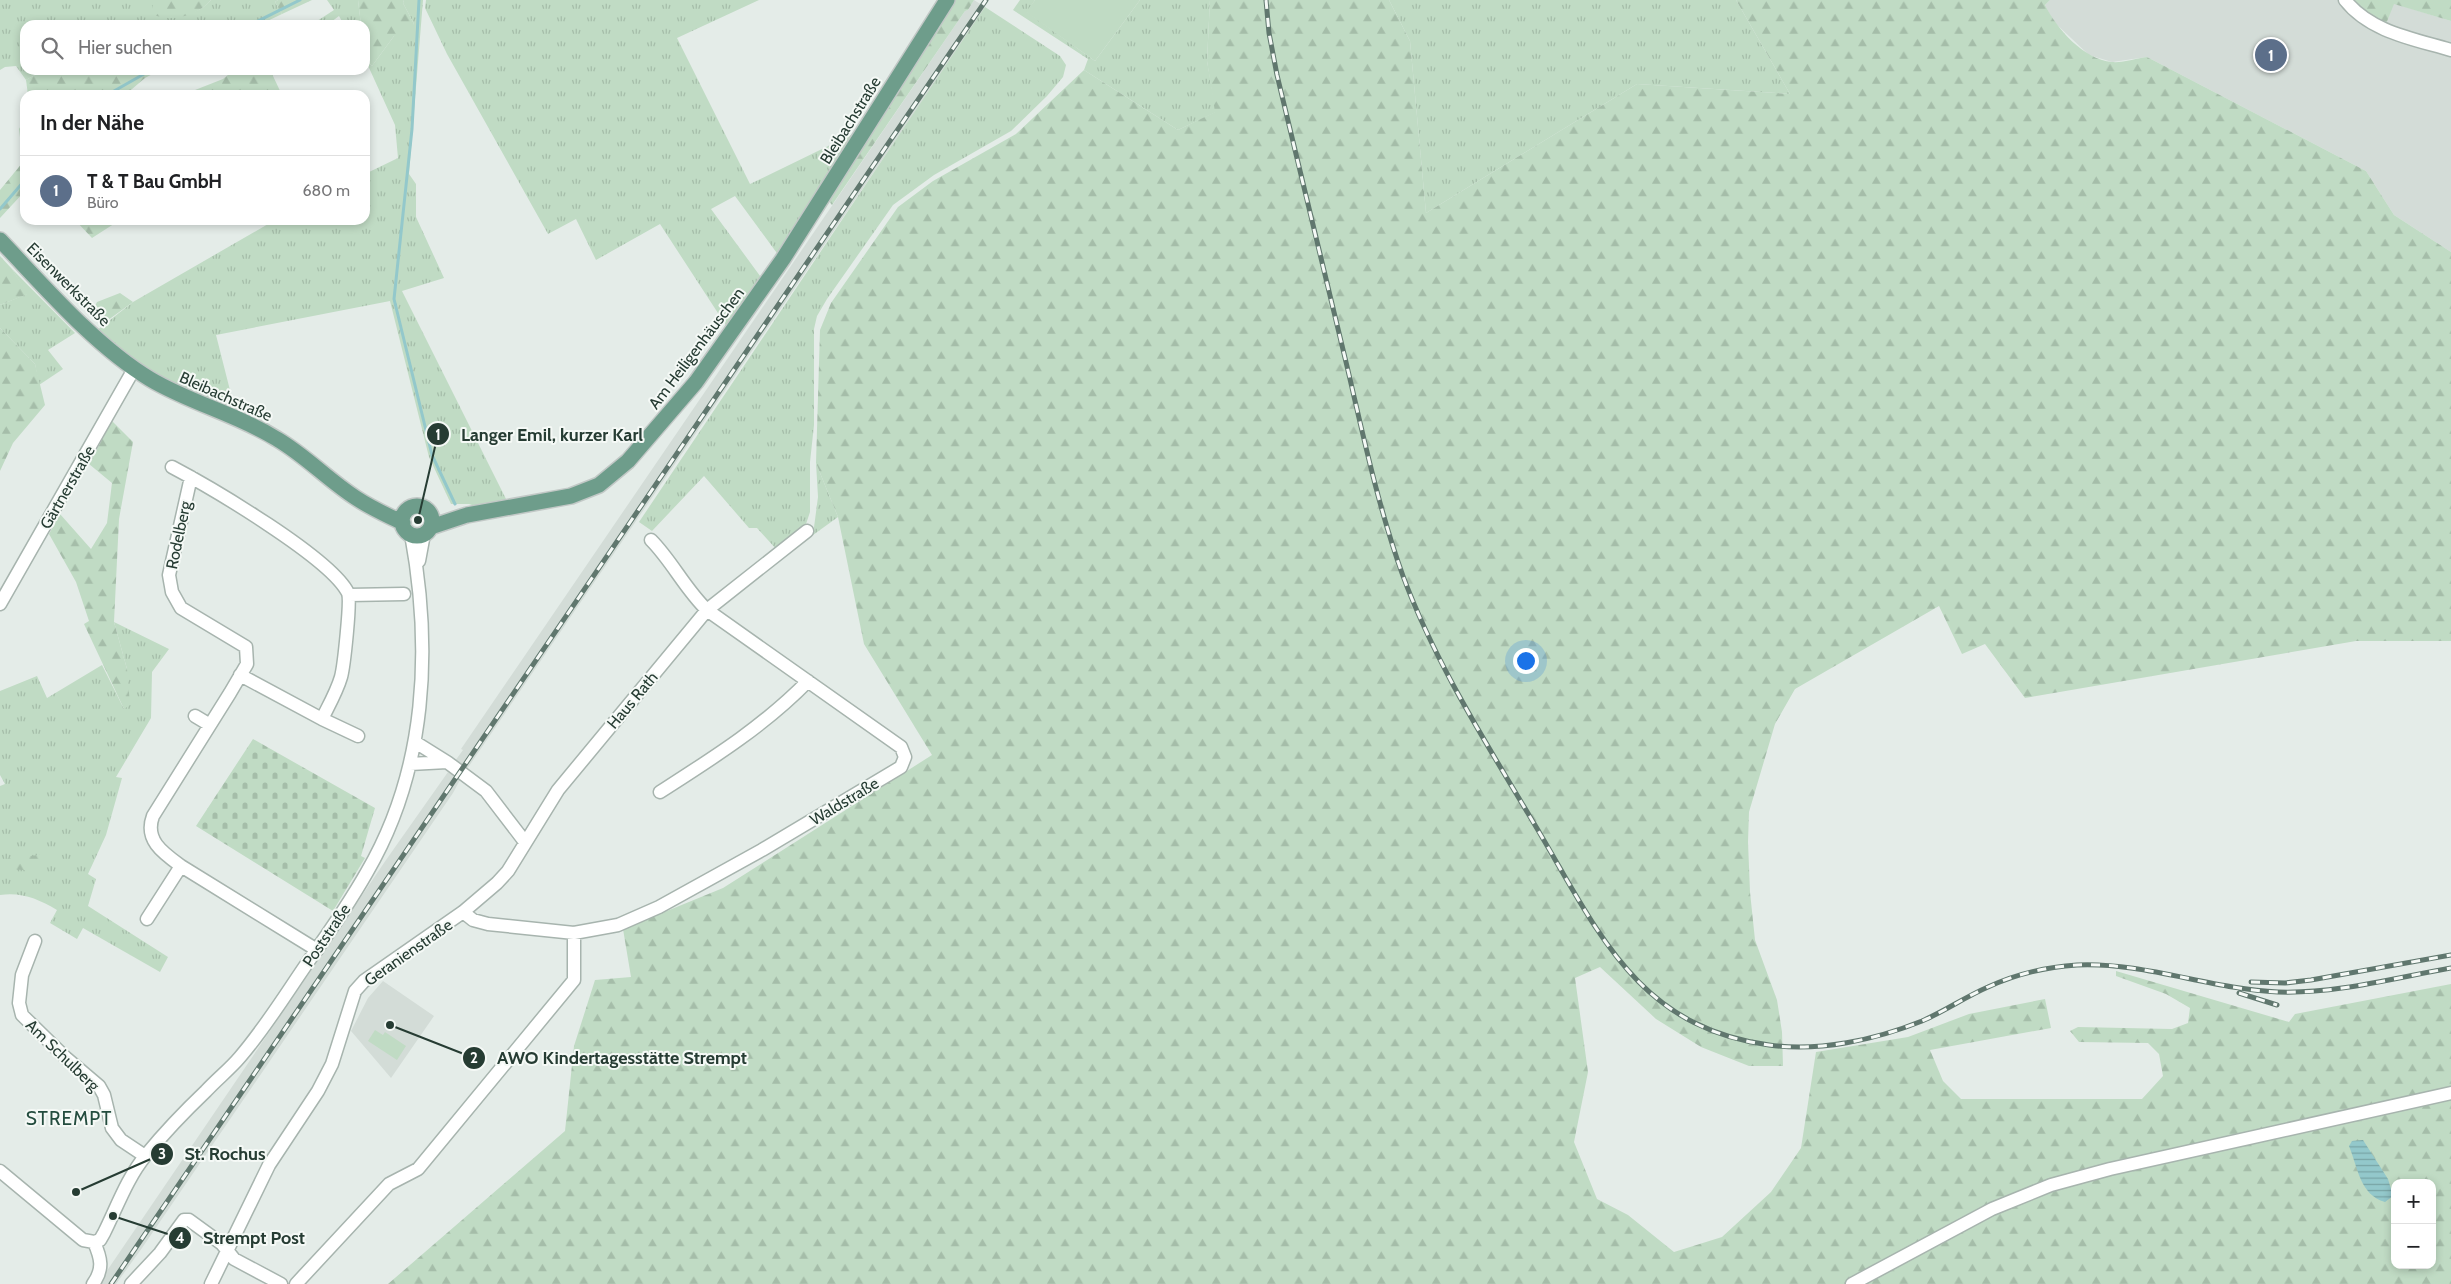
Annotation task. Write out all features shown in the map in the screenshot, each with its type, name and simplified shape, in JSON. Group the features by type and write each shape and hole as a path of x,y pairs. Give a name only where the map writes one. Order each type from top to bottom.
{"main road":[{"name":"Bleibachstraße","path":"783,259 947,0"},
{"name":"Eisenwerkstraße","path":"0,240 113,353"},
{"name":"Am Heiligenhäuschen","path":"418,524 571,496 599,485 616,473 664,421 696,382 783,259"},
{"name":"Bleibachstraße","path":"113,353 134,370 165,387 255,425 282,442 356,498 373,507 418,524"}],"street":[{"path":"2345,0 2360,16 2379,27 2451,50"},
{"name":"Gärtnerstraße","path":"0,604 134,370"},
{"path":"172,467 191,476 251,513 317,560 338,578 349,596 341,677 322,719"},
{"name":"Rodelberg","path":"191,476 169,575 172,592 181,608 246,647 247,664 153,816 149,825 152,840 163,853 181,866 317,950"},
{"name":"Poststraße","path":"94,1242 100,1240 130,1178 145,1156 206,1090 239,1059 317,950 368,872 399,802 415,742 422,694 423,664 417,568 418,524"},
{"name":"Haus Rath","path":"484,895 508,871 558,790 707,610 806,531"},
{"name":"Waldstraße","path":"463,912 473,920 488,924 574,933 618,925 659,907 762,850 901,767 905,756 901,747 707,610 694,598 666,555 651,540"},
{"path":"349,596 404,594"},
{"path":"240,675 358,736"},
{"path":"660,792 732,746 781,708 808,681"},
{"path":"195,716 210,725"},
{"path":"415,742 447,762 486,792 526,842"},
{"path":"410,764 447,762"},
{"path":"147,919 181,866"},
{"name":"Geranienstraße","path":"211,1284 269,1165 314,1098 332,1064 355,990 364,981 463,912 484,895"},
{"path":"296,1284 389,1184 418,1169 574,980 574,933"},
{"name":"Am Schulberg","path":"35,940 22,975 19,1003 22,1015 99,1086 104,1096 112,1128 121,1140 145,1156"},
{"path":"1852,1284 1992,1209 2051,1185 2110,1169 2451,1092"},
{"path":"0,1171 83,1240 94,1242 101,1260 101,1268 93,1284"},
{"path":"131,1284 160,1253 184,1220 195,1223 228,1251 234,1259 281,1284"}],"shaded area":[{"path":"974,0 985,7 979,18 467,769 455,761 463,750 461,749"},
{"path":"2050,0 2352,0 2386,24 2393,3 2451,21 2451,252 2394,215 2366,171 2147,57 2112,62 2089,55 2053,21 2045,5"},
{"path":"448,772 460,780 453,793 142,1248 116,1284 98,1284 386,860"},
{"path":"383,981 434,1016 391,1078 351,1031 368,998"}],"green space":[{"path":"0,0 153,0 153,13 177,15 199,10 211,0 278,0 275,2 282,14 269,20 20,20 20,72 16,66 5,67 0,70"},
{"path":"153,0 211,0 191,14 167,18 152,14"},
{"path":"278,0 312,0 282,14 275,2"},
{"path":"327,0 358,0 360,20 341,20 339,16 334,20 319,20 334,10"},
{"path":"358,0 404,0 403,3 414,24 408,34 394,36 372,66 370,64 370,20 360,20"},
{"path":"404,0 423,0 409,174 416,184 416,217 444,278 402,291 507,501 478,507 469,504 451,504 429,457 390,301 216,335 235,410 173,387 143,369 96,331 133,302 266,225 370,225 370,172 398,158 395,125 370,70 370,64 372,66 394,36 414,24 403,3"},
{"path":"426,0 759,0 677,38 750,184 859,131 779,256 735,196 711,209 763,280 729,330 660,224 596,260 576,219 548,234 447,54 425,8"},
{"path":"955,0 974,0 832,205 828,200"},
{"path":"1020,0 1035,0 1027,12 1095,61 1140,0 1210,0 1207,61 1216,112 1178,130 1084,70 1088,59 1013,10"},
{"path":"1035,0 1140,0 1095,61 1026,12"},
{"path":"1210,0 1389,0 1410,41 1426,213 1637,84 1790,94 1736,0 2050,0 2045,5 2056,24 2081,49 2091,55 2101,60 2112,62 2147,57 2366,171 2394,215 2451,252 2451,641 2356,641 2025,698 1985,644 1962,654 1939,606 1795,689 1775,724 1749,812 1748,842 1750,892 1755,940 1777,1000 1782,1032 1783,1066 1749,1066 1701,1047 1656,1019 1600,967 1575,978 1588,1072 1574,1142 1597,1199 1628,1215 1674,1252 1722,1237 1771,1192 1801,1148 1816,1052 1908,1037 1969,1014 2045,999 2051,1028 1930,1050 1943,1081 1961,1099 2142,1099 2163,1076 2159,1054 2148,1043 2079,1042 2070,1031 2078,1027 2172,1029 2188,1023 2190,1008 2166,994 2116,976 2116,971 2289,1022 2295,1014 2451,984 2451,1284 388,1284 565,1131 574,1046 595,980 631,977 623,929 723,888 932,755 864,644 838,517 816,463 820,330 831,303 898,207 933,181 1016,134 1084,70 1178,130 1215,112 1207,61"},
{"path":"1389,0 1736,0 1790,94 1637,84 1426,213 1410,41"},
{"path":"2352,0 2451,0 2451,21 2394,4 2386,24 2370,17"},
{"path":"985,7 1060,56 1066,65 1063,77 1047,96 1011,131 934,175 893,205 817,316 814,329 814,425 810,462 810,512 804,530 777,550 757,528 749,528 704,476 652,531 639,522"},
{"path":"22,75 35,75 26,80"},
{"path":"35,75 151,75 131,90 27,90 26,80"},
{"path":"228,75 273,75 280,90 195,90 223,79"},
{"path":"20,166 20,196 0,218 0,190"},
{"path":"80,225 112,225 92,238"},
{"path":"0,256 12,269 28,294 0,305"},
{"path":"12,269 75,333 48,350 63,369 39,385 35,364 0,328 0,305 27,294"},
{"path":"120,293 133,302 104,323 92,312 97,302"},
{"path":"0,328 35,364 45,405 13,443 0,471"},
{"path":"112,421 133,442 119,519 114,622 127,669 130,705 124,709 84,624 89,621 76,582 49,534 60,514 91,549 107,523 112,483 89,464"},
{"path":"816,463 838,517 813,535 818,497"},
{"path":"114,622 169,649 152,672 151,718 116,777 122,778 106,835 88,874 96,879 88,906 168,957 160,972 83,928 77,939 50,923 57,910 43,903 30,897 8,894 0,895 0,786 5,784 0,775 0,691 37,676 47,698 102,665 124,709 127,669"},
{"path":"253,739 375,808 361,856 365,858 333,911 196,826"},
{"path":"47,854 37,871 9,869 5,859"},
{"path":"375,1030 383,1035 385,1032 406,1046 397,1060 368,1041"}],"water":[{"path":"2363,1140 2388,1179 2391,1198 2385,1202 2370,1193 2361,1180 2349,1146 2352,1141"}],"waterway":[{"path":"260,20 300,0"},
{"path":"419,0 412,129 394,299 432,455 455,504"},
{"path":"116,90 142,75"},
{"path":"0,209 20,186"}],"railway":[{"path":"111,1284 986,0"},
{"path":"1266,0 1269,33 1277,75 1372,470 1386,524 1403,576 1432,644 1466,709 1584,909 1629,972 1656,998 1688,1019 1725,1035 1769,1045 1807,1047 1847,1043 1885,1034 1922,1021 2009,978 2043,969 2065,966 2102,965 2153,971 2227,986 2278,992 2321,991 2343,988 2451,968"},
{"path":"2251,982 2285,983 2311,980 2451,955"},
{"path":"2239,993 2277,1005"}],"place":[{"name":"T & T Bau GmbH","path":"2271,55"},
{"name":"Langer Emil, kurzer Karl","path":"418,520"},
{"name":"AWO Kindertagesstätte Strempt","path":"390,1025"},
{"name":"St. Rochus","path":"76,1192"},
{"name":"Strempt Post","path":"113,1216"}],"district":[{"name":"STREMPT","path":"69,1118"}]}
